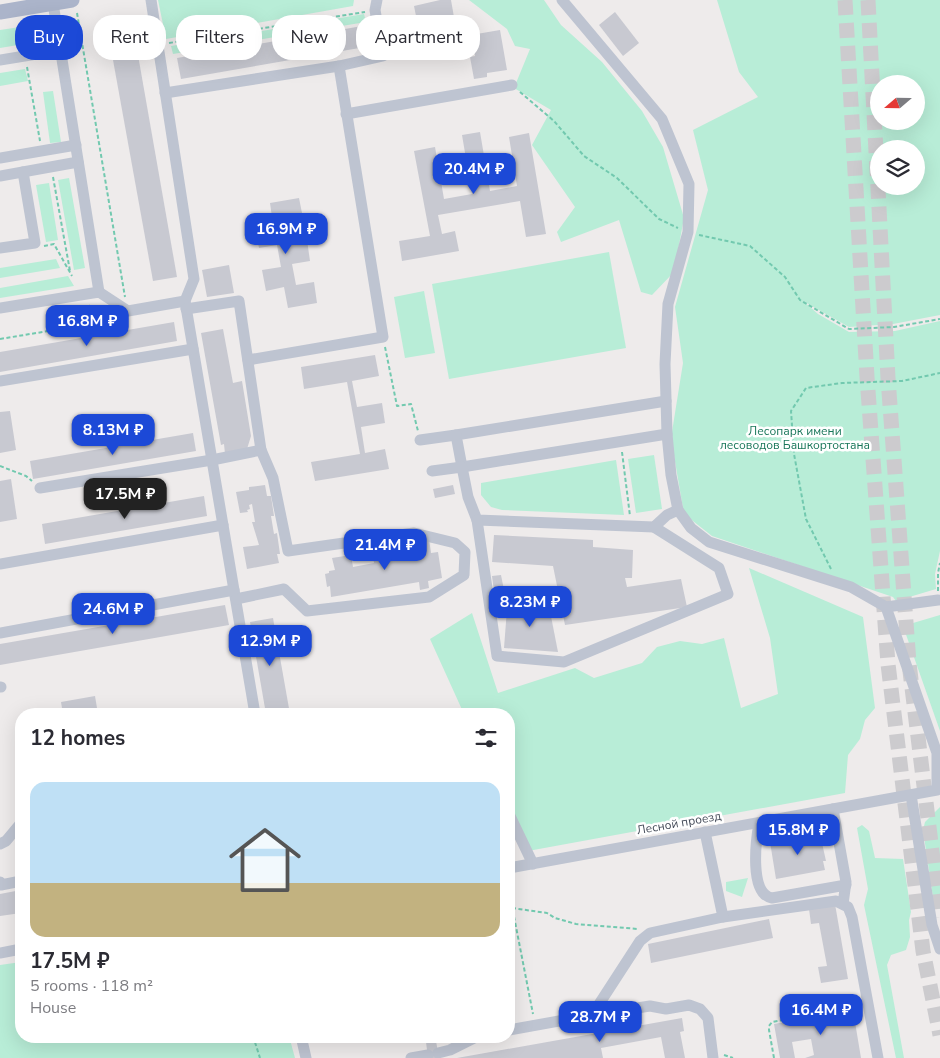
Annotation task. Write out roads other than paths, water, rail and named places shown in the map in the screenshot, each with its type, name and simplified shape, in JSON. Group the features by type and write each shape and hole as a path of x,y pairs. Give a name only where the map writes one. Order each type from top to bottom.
{"main road":[{"path":"0,12 53,2 74,7"}],"street":[{"path":"151,0 194,279 186,305 254,708"},
{"path":"562,0 662,119 689,184 688,232 668,304 665,364 667,434 671,475 678,510 691,528 709,542 838,583 886,607 938,600"},
{"path":"53,2 55,15"},
{"path":"165,93 339,66 383,56 376,5"},
{"path":"0,60 15,58"},
{"path":"63,60 99,292"},
{"path":"248,360 383,336 339,66"},
{"path":"346,114 512,85"},
{"path":"0,158 76,145"},
{"path":"0,176 78,162"},
{"path":"0,248 35,243 23,172"},
{"path":"0,308 99,292 128,310 239,301 262,450 273,478 288,551 414,533 455,542 465,552 464,575 429,597 307,611 284,589 235,594 0,633"},
{"path":"0,381 193,349"},
{"path":"420,440 666,401"},
{"path":"432,471 667,434"},
{"path":"456,435 468,497 477,520 496,656 564,662 728,594 719,568 654,527 477,520"},
{"path":"40,488 262,450"},
{"path":"654,527 667,515 678,510"},
{"path":"0,564 223,525"},
{"name":"Лесной проезд","path":"515,867 937,790 937,753 886,607"},
{"path":"911,794 932,925 940,949"},
{"path":"833,809 846,885 843,904"},
{"path":"759,823 755,858 760,888 766,896 772,898 846,885"},
{"path":"515,826 533,864"},
{"path":"0,844 6,841 15,830"},
{"path":"705,832 723,917"},
{"path":"0,882 1,885 15,882"},
{"path":"592,1015 640,941 650,933 723,917 836,901 843,904 850,911 852,917 878,1058"},
{"path":"0,953 15,950"},
{"path":"515,1029 650,1006 666,1009 689,1005 700,1009 708,1018 713,1058"},
{"path":"303,1043 306,1058"},
{"path":"411,1058 450,1050 464,1043"}],"tunnel":[{"path":"845,0 867,377 888,664 923,951 940,1035"},
{"path":"868,0 888,378 909,663 940,917"}],"park label":[{"name":"Лесопарк имени лесоводов Башкортостана","path":"795,438"}]}
